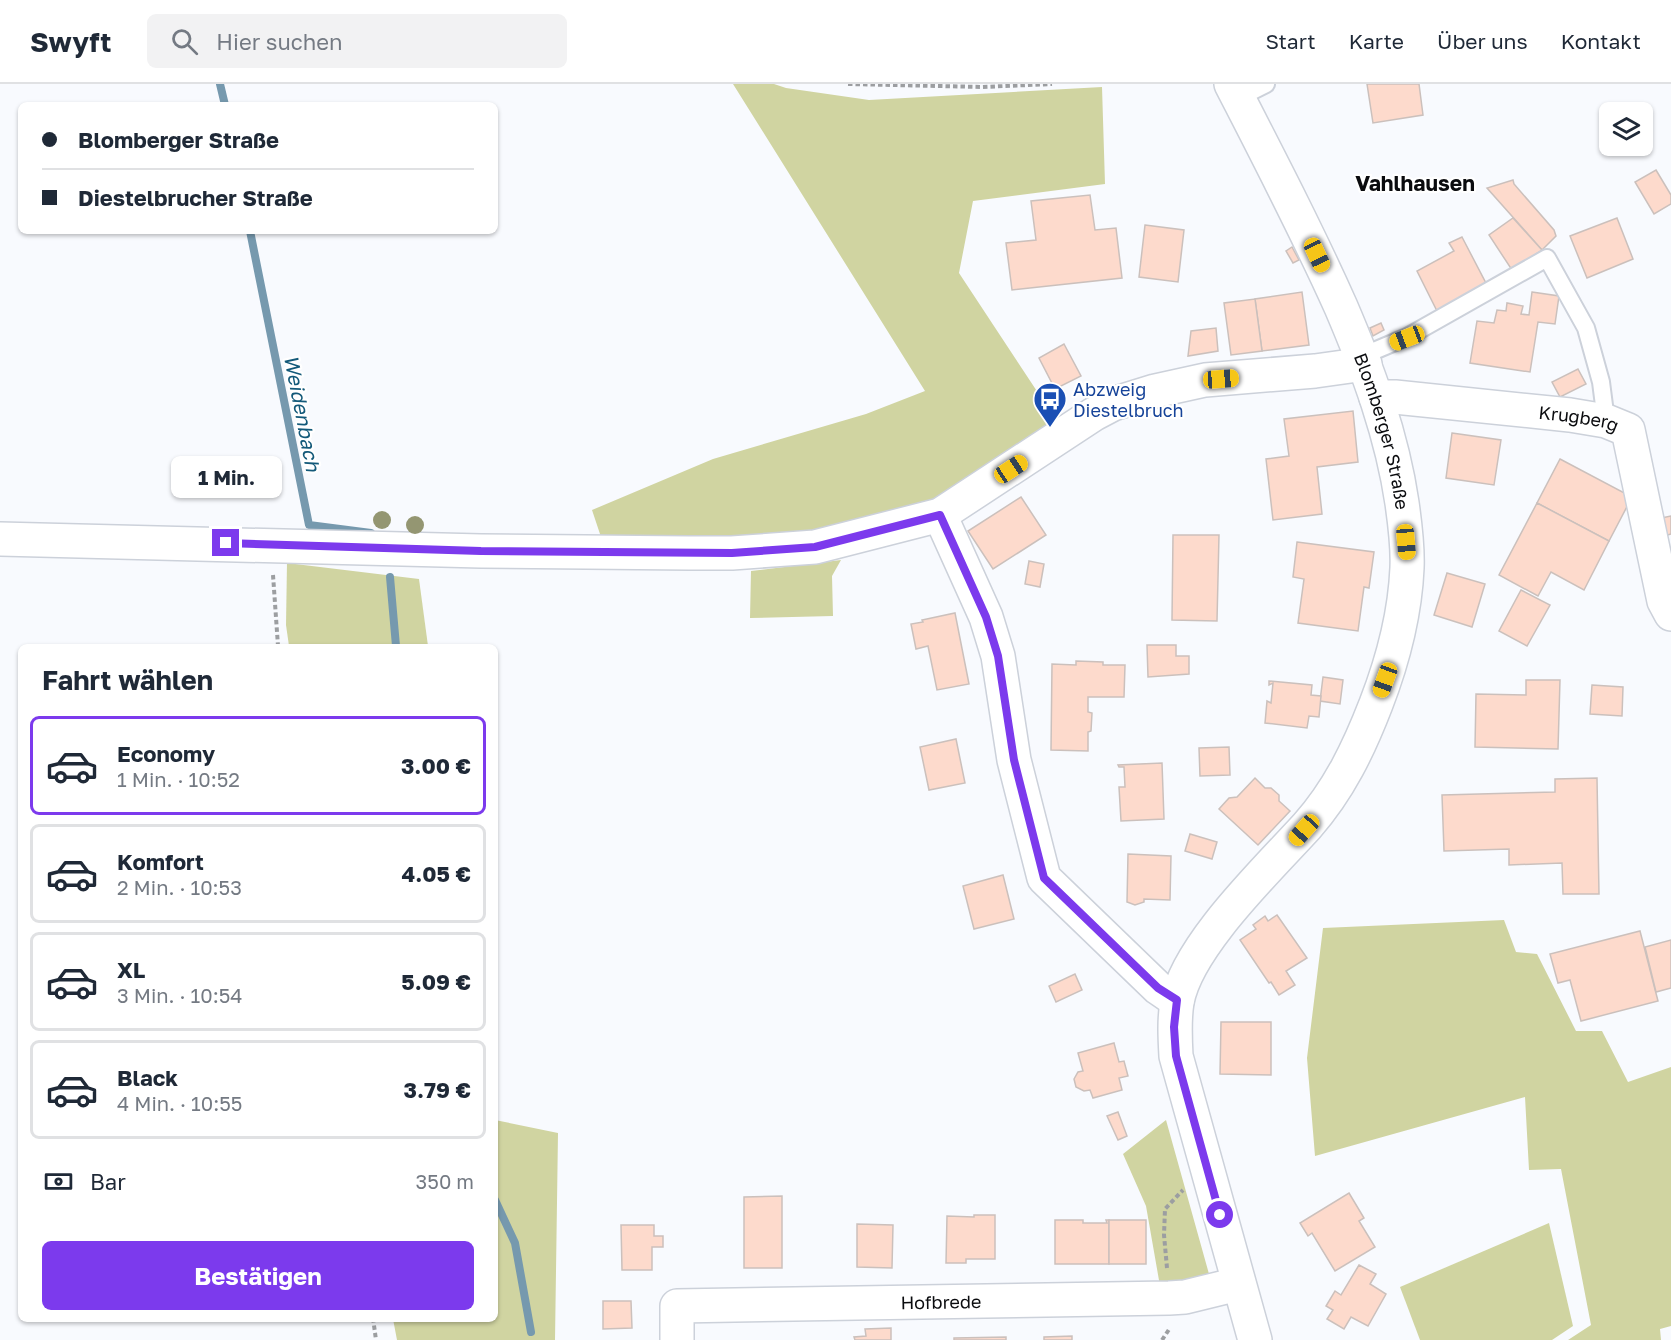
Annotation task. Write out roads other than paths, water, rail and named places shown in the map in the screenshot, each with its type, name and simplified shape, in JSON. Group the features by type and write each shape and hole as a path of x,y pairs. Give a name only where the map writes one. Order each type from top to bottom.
{"street":[{"name":"Blomberger Straße","path":"1245,89 1364,360 1398,476 1407,564 1405,601 1385,680 1366,730 1346,773 1319,813 1198,952 1184,978 1177,1000 1174,1027 1176,1056 1254,1340"},
{"path":"0,539 481,551 743,553 815,547 940,515 1094,414 1113,404 1155,391 1205,380 1315,371 1364,360"},
{"name":"Krugberg","path":"1376,397 1570,415 1606,421 1628,430 1664,601 1671,614"},
{"path":"940,515 986,617 998,656 1014,760 1044,878 1158,988 1177,1000"},
{"name":"Hofbrede","path":"677,1340 678,1306 1169,1298 1185,1297 1238,1284"}],"lane":[{"path":"1364,360 1547,258 1586,328 1601,382 1606,421"}],"waterway":[{"name":"Weidenbach","path":"220,84 224,102"},
{"name":"Weidenbach","path":"251,234 309,525 371,533"},
{"name":"Weidenbach","path":"390,577 396,644"},
{"name":"Weidenbach","path":"498,1206 515,1243 531,1332"}],"place":[{"name":"Abzweig Diestelbruch","path":"1050,428"}],"district":[{"name":"Vahlhausen","path":"1415,183"}]}
